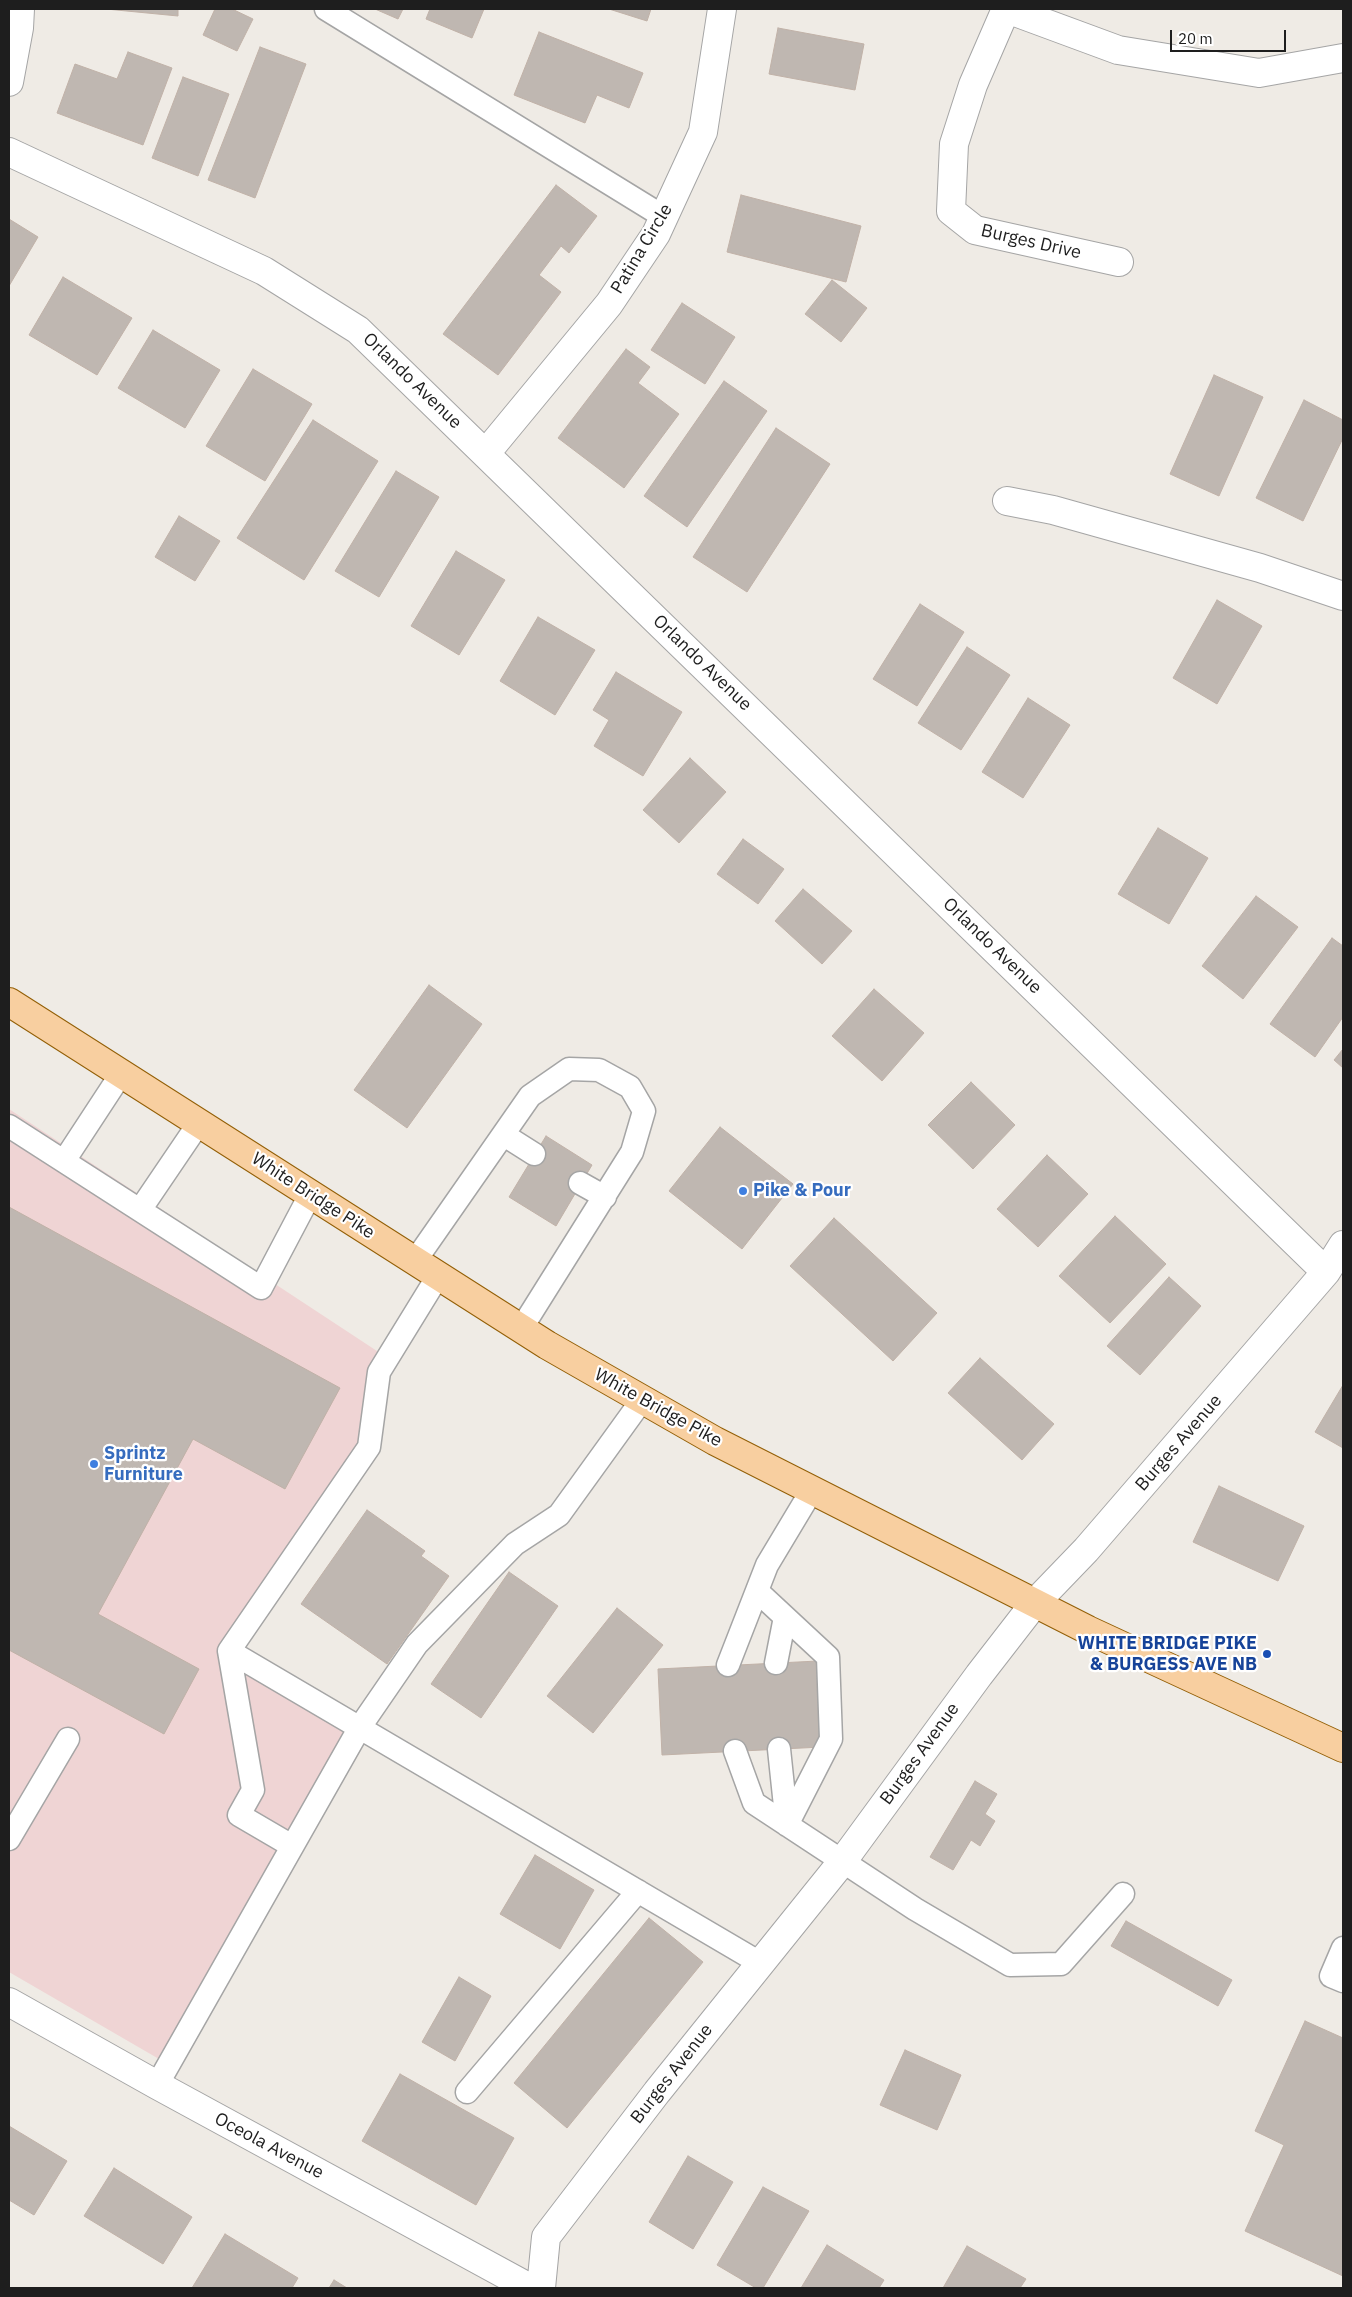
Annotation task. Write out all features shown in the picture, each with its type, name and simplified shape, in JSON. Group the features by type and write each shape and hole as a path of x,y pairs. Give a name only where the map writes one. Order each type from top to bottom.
{"main road":[{"name":"White Bridge Pike","path":"9,1002 521,1329 715,1441 1034,1604 1343,1748"}],"street":[{"path":"9,82 19,28 20,9"},
{"name":"Patina Circle","path":"486,453 609,304 656,234 703,132 722,9"},
{"name":"Burges Drive","path":"1119,262 975,230 951,211 954,144 973,85 1007,9 1118,50 1259,73 1343,58"},
{"name":"Orlando Avenue","path":"9,152 264,271 358,330 1326,1272"},
{"path":"1007,501 1053,510 1260,568 1343,596"},
{"name":"Burges Avenue","path":"541,2288 546,2237 657,2092 842,1862 979,1675 1034,1604 1086,1550 1326,1272 1343,1245"},
{"name":"Oceola Avenue","path":"9,2002 157,2085 530,2288"}],"lane":[{"path":"326,9 664,217"},
{"path":"415,1261 530,1096 569,1069 599,1070 630,1087 644,1111 632,1152 521,1329"},
{"path":"64,1161 121,1074"},
{"path":"140,1210 198,1123"},
{"path":"9,1126 261,1288 310,1195"},
{"path":"504,1135 534,1154"},
{"path":"580,1183 605,1197"},
{"path":"292,1846 239,1815 253,1790 229,1650 369,1447 379,1372 438,1276"},
{"path":"157,2085 360,1727 417,1644 516,1544 559,1515 642,1400"},
{"path":"728,1665 767,1565 812,1490"},
{"path":"757,1591 828,1658 831,1739 787,1825"},
{"path":"776,1663 785,1617"},
{"path":"229,1650 760,1963"},
{"path":"9,1839 68,1739"},
{"path":"779,1749 787,1825"},
{"path":"735,1751 754,1803 915,1909 1010,1965 1061,1964 1123,1894"},
{"path":"467,2092 638,1891"},
{"path":"1343,1948 1331,1976 1343,1981"}],"shaded area":[{"path":"9,1109 380,1353 359,1446 218,1652 350,1730 159,2059 9,1972"}],"building":[{"path":"106,9 178,9 178,16"},
{"path":"215,9 232,9 253,19 237,51 203,35"},
{"path":"375,9 403,9 398,19"},
{"path":"430,9 484,9 472,38 426,19"},
{"path":"609,9 651,9 647,21"},
{"path":"778,28 864,44 855,90 769,74"},
{"path":"539,32 643,73 629,108 597,95 585,123 514,95"},
{"path":"260,47 306,64 255,198 208,180"},
{"path":"128,52 172,68 143,145 57,113 75,64 117,79"},
{"path":"183,77 229,94 198,176 152,158"},
{"path":"556,185 597,216 569,253 561,246 539,275 561,292 498,375 443,334"},
{"path":"741,195 861,226 846,282 727,252"},
{"path":"9,219 38,237 9,286"},
{"path":"63,277 132,318 97,375 29,335"},
{"path":"832,280 867,308 841,342 805,314"},
{"path":"682,303 735,337 705,384 651,350"},
{"path":"153,330 220,370 185,428 118,388"},
{"path":"626,349 650,367 638,383 679,414 624,488 558,438"},
{"path":"253,369 312,404 265,481 206,446"},
{"path":"1214,375 1263,397 1219,496 1170,474"},
{"path":"724,381 767,411 687,527 644,496"},
{"path":"1304,400 1343,420 1343,438 1303,521 1256,498"},
{"path":"313,420 378,461 304,580 237,538"},
{"path":"776,428 830,464 747,592 693,557"},
{"path":"396,471 439,497 379,597 335,571"},
{"path":"179,516 220,541 195,581 155,557"},
{"path":"456,551 505,580 459,655 411,626"},
{"path":"1217,600 1262,626 1217,704 1173,678"},
{"path":"920,604 964,632 917,706 873,679"},
{"path":"538,617 595,650 555,715 500,681"},
{"path":"967,647 1010,675 961,750 918,723"},
{"path":"616,672 682,712 643,776 594,746 609,720 593,710"},
{"path":"1028,698 1070,725 1023,798 982,772"},
{"path":"690,758 726,792 679,843 643,810"},
{"path":"1158,828 1208,858 1169,924 1118,894"},
{"path":"743,839 784,869 758,904 717,874"},
{"path":"803,889 852,931 822,964 775,921"},
{"path":"1256,896 1298,927 1243,999 1202,966"},
{"path":"1332,938 1343,946 1343,1017 1315,1057 1270,1024"},
{"path":"429,985 482,1024 407,1128 354,1090"},
{"path":"874,989 924,1033 882,1081 832,1036"},
{"path":"1343,1049 1343,1068 1334,1060"},
{"path":"971,1082 1015,1125 973,1169 928,1125"},
{"path":"720,1127 793,1184 742,1249 669,1191"},
{"path":"546,1136 592,1165 556,1226 509,1197"},
{"path":"1047,1155 1088,1194 1038,1247 997,1209"},
{"name":"Sprintz Furniture","path":"9,1207 340,1388 285,1489 193,1439 98,1614 199,1669 164,1734 9,1650"},
{"path":"1115,1216 1166,1264 1110,1323 1059,1276"},
{"path":"834,1218 937,1313 893,1361 790,1266"},
{"path":"1169,1277 1201,1306 1140,1375 1107,1346"},
{"path":"980,1358 1054,1424 1022,1460 948,1393"},
{"path":"1343,1385 1343,1448 1315,1432"},
{"path":"1219,1486 1304,1526 1278,1581 1193,1542"},
{"path":"367,1510 425,1551 421,1556 449,1576 387,1664 301,1604"},
{"path":"509,1572 558,1606 481,1718 431,1684"},
{"path":"617,1608 663,1645 593,1733 547,1696"},
{"path":"818,1661 822,1747 662,1755 658,1669"},
{"path":"975,1781 997,1794 985,1814 995,1821 980,1846 971,1840 953,1870 930,1857"},
{"path":"535,1855 594,1890 560,1949 500,1914"},
{"path":"649,1918 703,1962 567,2128 514,2083"},
{"path":"1126,1921 1232,1980 1218,2006 1111,1946"},
{"path":"459,1977 491,1996 455,2061 422,2042"},
{"path":"1305,2021 1343,2038 1343,2276 1245,2231 1284,2145 1255,2131"},
{"path":"905,2050 961,2075 937,2130 880,2105"},
{"path":"400,2074 514,2138 476,2205 362,2141"},
{"path":"9,2126 67,2161 34,2215 9,2200"},
{"path":"688,2156 733,2182 693,2249 649,2222"},
{"path":"114,2168 192,2217 163,2264 84,2216"},
{"path":"763,2187 809,2211 763,2288 756,2288 717,2265"},
{"path":"225,2234 298,2278 292,2288 192,2288"},
{"path":"827,2245 884,2280 879,2288 801,2288"},
{"path":"967,2246 1026,2279 1020,2288 943,2288"},
{"path":"334,2280 347,2288 329,2288"}],"place":[{"name":"Pike & Pour","path":"743,1191"},
{"name":"Sprintz Furniture","path":"94,1464"},
{"name":"WHITE BRIDGE PIKE & BURGESS AVE NB","path":"1267,1654"}]}
